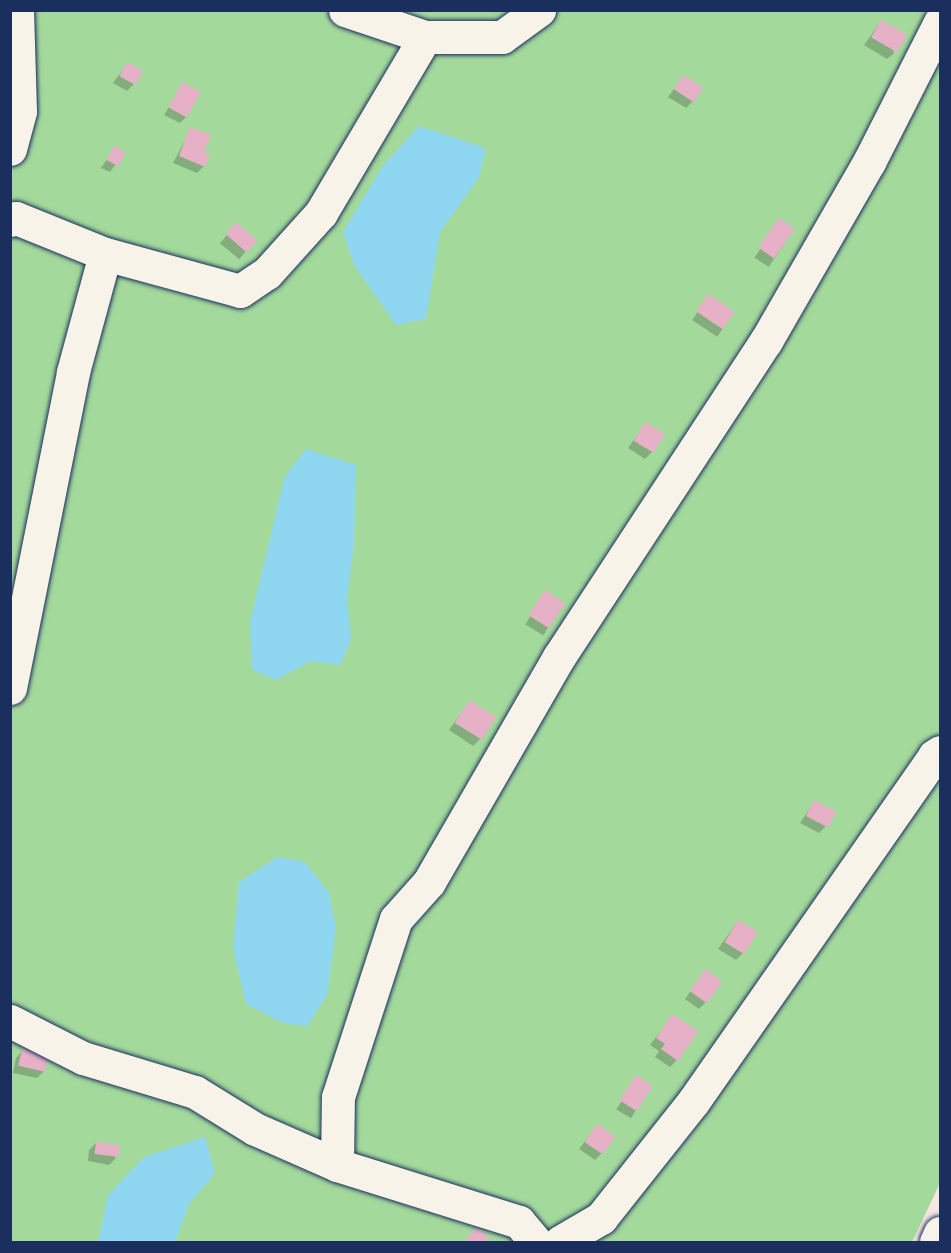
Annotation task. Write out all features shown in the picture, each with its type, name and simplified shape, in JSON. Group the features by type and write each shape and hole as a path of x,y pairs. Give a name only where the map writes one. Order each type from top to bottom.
{"street":[{"path":"10,149 20,111 17,10"},
{"path":"345,10 425,37 502,37 539,10"},
{"path":"337,1165 338,1098 396,919 429,882 559,657 766,341 869,162 940,22"},
{"path":"10,220 16,218 105,254 240,291 267,273 321,213 425,37"},
{"path":"10,688 73,372 105,254"},
{"path":"560,1242 602,1218 693,1102 934,756 940,752"},
{"path":"10,1021 83,1058 195,1092 255,1129 337,1165 519,1222 536,1242"},
{"path":"936,1242 940,1233"}],"green space":[{"path":"10,11 940,11 940,1183 912,1242 11,1242"}],"water":[{"path":"419,126 486,148 479,177 440,232 426,319 396,325 354,265 343,232 382,167"},
{"path":"306,449 356,465 354,545 347,597 351,639 340,665 311,661 275,680 252,669 250,622 285,476"},
{"path":"277,857 305,862 329,893 336,927 327,995 307,1026 283,1023 246,1004 233,949 239,882"},
{"path":"205,1137 215,1173 189,1204 175,1242 98,1242 108,1195 144,1157"}],"building":[{"path":"881,20 907,35 897,52 871,37"},
{"path":"127,62 143,71 135,85 119,76"},
{"path":"683,75 703,88 694,102 674,89"},
{"path":"182,82 201,92 187,117 168,108"},
{"path":"190,127 211,135 204,152 210,155 205,167 179,156"},
{"path":"114,146 126,152 118,166 107,160"},
{"path":"779,218 795,229 774,258 758,247"},
{"path":"236,222 257,240 247,252 226,234"},
{"path":"708,294 735,312 723,329 696,311"},
{"path":"645,422 665,434 653,453 634,441"},
{"path":"545,590 565,603 549,628 529,615"},
{"path":"469,700 496,717 482,740 455,723"},
{"path":"814,800 836,811 828,827 806,816"},
{"path":"738,920 758,932 744,954 725,942"},
{"path":"705,969 722,981 707,1003 690,991"},
{"path":"672,1014 698,1031 678,1061 661,1049 665,1044 656,1038"},
{"path":"22,1049 48,1055 44,1072 18,1066"},
{"path":"636,1075 653,1086 636,1111 620,1100"},
{"path":"597,1124 615,1136 603,1155 585,1142"},
{"path":"96,1142 120,1145 118,1157 95,1154"},
{"path":"477,1227 489,1237 485,1242 464,1242"}]}
